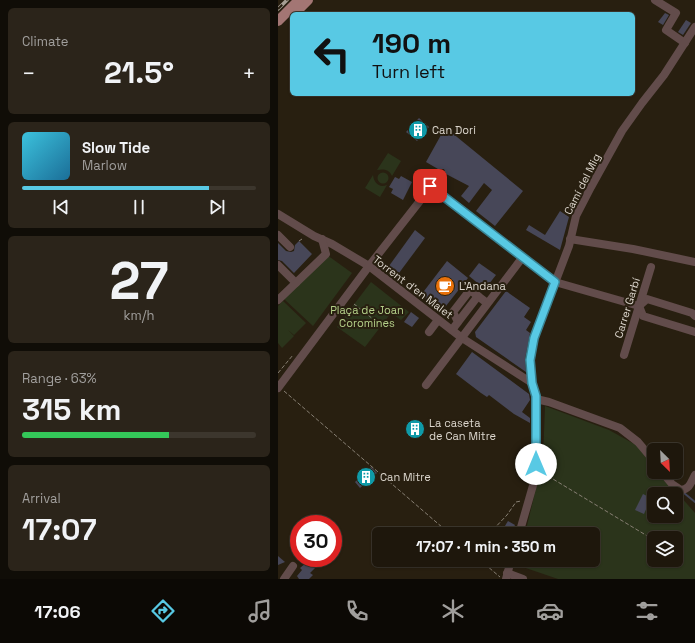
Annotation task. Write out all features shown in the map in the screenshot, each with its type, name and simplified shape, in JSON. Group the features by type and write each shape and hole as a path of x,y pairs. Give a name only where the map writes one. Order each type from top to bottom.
{"main road":[{"path":"278,21 299,0"},
{"path":"296,12 308,0"},
{"path":"278,30 290,18"}],"street":[{"path":"655,0 676,13 666,30 685,43"},
{"name":"Camí del Mig","path":"521,527 536,475 536,399 532,383 530,360 534,338 570,239 576,216 619,136 664,75 695,27"},
{"path":"279,387 369,266 430,186 441,174"},
{"path":"430,186 555,282 639,306"},
{"name":"Torrent d'en Malet","path":"278,214 369,266 462,338 532,383"},
{"path":"278,235 290,247"},
{"path":"278,300 326,254 322,239"},
{"path":"570,239 633,249 695,262"},
{"path":"426,386 522,258"},
{"path":"278,265 296,283"},
{"name":"Carrer Garbí","path":"624,355 651,267"},
{"path":"452,330 471,306 470,290 452,312 458,322"},
{"path":"639,306 647,299 692,313 695,316"},
{"path":"461,302 471,306 487,303"},
{"path":"639,306 643,316 695,332"},
{"path":"429,332 438,320"},
{"path":"536,399 550,402 620,428 638,442 647,453"},
{"path":"668,479 681,490 686,490 695,475"},
{"path":"284,579 292,567"},
{"path":"509,567 505,577 523,579"}],"path":[{"path":"299,241 304,237"},
{"path":"354,304 378,323 392,322"},
{"path":"279,387 442,527"},
{"path":"536,468 647,536"},
{"path":"496,527 507,515 516,502 529,499"},
{"path":"490,567 505,577"}],"green space":[{"path":"388,153 401,161 392,176 386,170 377,170"},
{"path":"383,172 387,174 389,178 387,182 383,184 379,182 377,178 379,174"},
{"path":"373,175 377,184 382,186 387,185 380,197 365,188"},
{"path":"327,255 352,273 313,326 283,298"},
{"name":"Plaça de Joan Coromines","path":"371,282 409,312 401,320 391,313 365,347 337,327"},
{"path":"283,301 306,323 294,335 288,330 294,336 282,348 278,343 278,306"},
{"path":"545,406 609,430 636,445 647,458 647,479 665,479 672,487 647,487 647,523 683,523 683,499 695,513 695,579 558,579 523,567 600,567 600,527 527,527 543,459"}],"building":[{"path":"665,13 669,15 663,25 658,22"},
{"path":"686,20 691,23 683,35 678,32"},
{"name":"Can Dori","path":"419,118 429,127 417,141 406,132"},
{"path":"446,128 523,191 495,226 476,211 492,190 484,183 469,203 461,196 469,186 446,174 444,169 438,169 426,162"},
{"path":"401,176 412,182 403,200 391,193 393,189 389,187 395,177 399,179"},
{"path":"560,211 569,217 560,250 526,230 529,225 545,235"},
{"path":"415,230 425,238 399,273 389,266"},
{"path":"299,241 312,254 294,273 282,261 278,260 278,243 286,251 291,252 294,251 295,245"},
{"name":"L'Andana","path":"447,261 468,278 442,311 421,295"},
{"path":"479,263 496,275 485,289 469,276"},
{"path":"506,291 530,308 524,317 531,322 526,330 530,333 525,359 526,372 476,337 475,332"},
{"path":"411,312 419,318 412,327 404,322"},
{"path":"472,352 529,394 530,400 522,412 530,418 530,423 514,414 489,395 487,397 456,374"},
{"name":"La caseta de Can Mitre","path":"416,421 422,427 413,436 407,431"},
{"name":"Can Mitre","path":"371,467 377,473 360,488 355,482"},
{"path":"643,494 647,496 647,507 644,514 635,510"},
{"path":"508,521 515,525 514,527 504,527"},
{"path":"278,556 285,562 278,565"},
{"path":"316,567 310,573 313,575 309,579 299,579 297,576 302,570 300,568"}],"waterway":[{"name":"Torrent d'en Malet","path":"684,493 695,502"}],"railway":[{"path":"278,9 287,0"}],"place":[{"name":"Can Dori","path":"418,130"},
{"name":"L'Andana","path":"445,286"},
{"name":"La caseta de Can Mitre","path":"415,429"},
{"name":"Can Mitre","path":"366,477"}],"route":[{"path":"430,186 555,282 553,291 534,338 530,360 532,383 536,396 536,464"}]}
